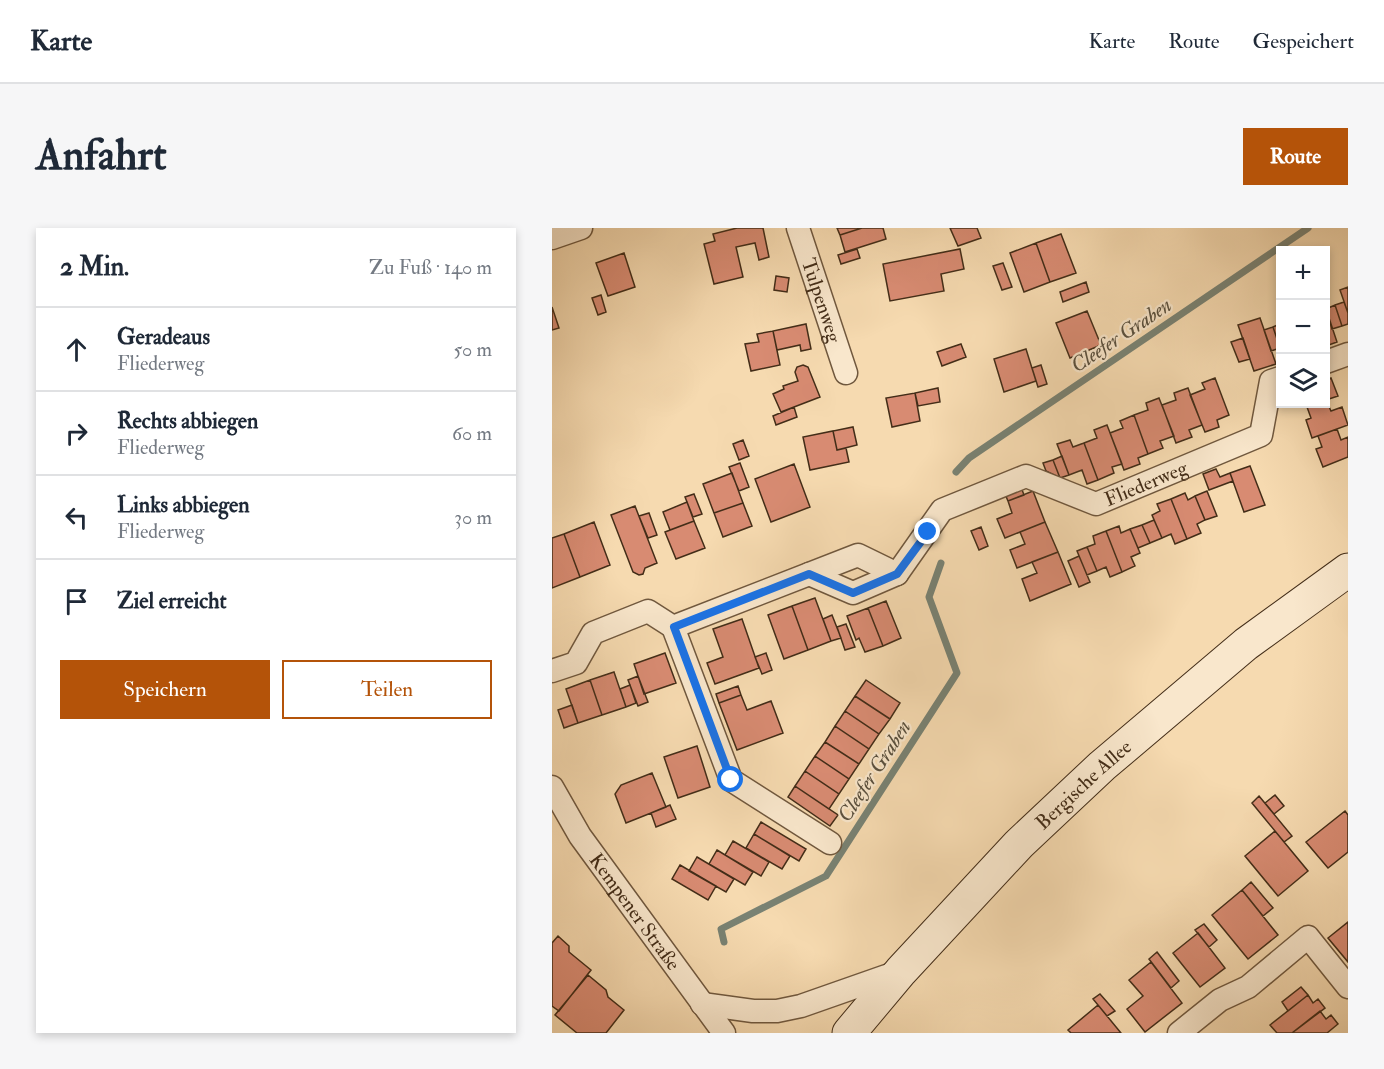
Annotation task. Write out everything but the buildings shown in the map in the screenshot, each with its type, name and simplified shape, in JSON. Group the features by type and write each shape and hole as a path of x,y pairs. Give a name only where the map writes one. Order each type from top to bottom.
{"main road":[{"name":"Bergische Allee","path":"849,1033 901,971 1019,844 1102,766 1246,644 1348,570"}],"street":[{"path":"552,238 581,228"},
{"name":"Tulpenweg","path":"798,228 846,373"},
{"path":"1330,361 1348,354"},
{"name":"Fliederweg","path":"897,574 942,510 1026,476 1096,504 1261,435 1271,381 1276,380"},
{"path":"674,627 858,555 897,574"},
{"path":"809,574 853,593 897,574"},
{"path":"552,671 576,663 592,633 648,611 674,627 731,780 830,843"},
{"name":"Kempener Straße","path":"552,787 580,836 724,1033"},
{"path":"1179,1033 1220,1000 1248,987 1308,937 1348,987"},
{"path":"702,1004 753,1011 777,1011 801,1006 901,971"}],"waterway":[{"name":"Cleefer Graben","path":"956,472 969,458 1308,228"},
{"name":"Cleefer Graben","path":"724,942 721,929 826,876 957,673 929,597 941,563"}],"route":[{"path":"731,780 674,627 809,574 853,593 897,574 928,532"}]}
